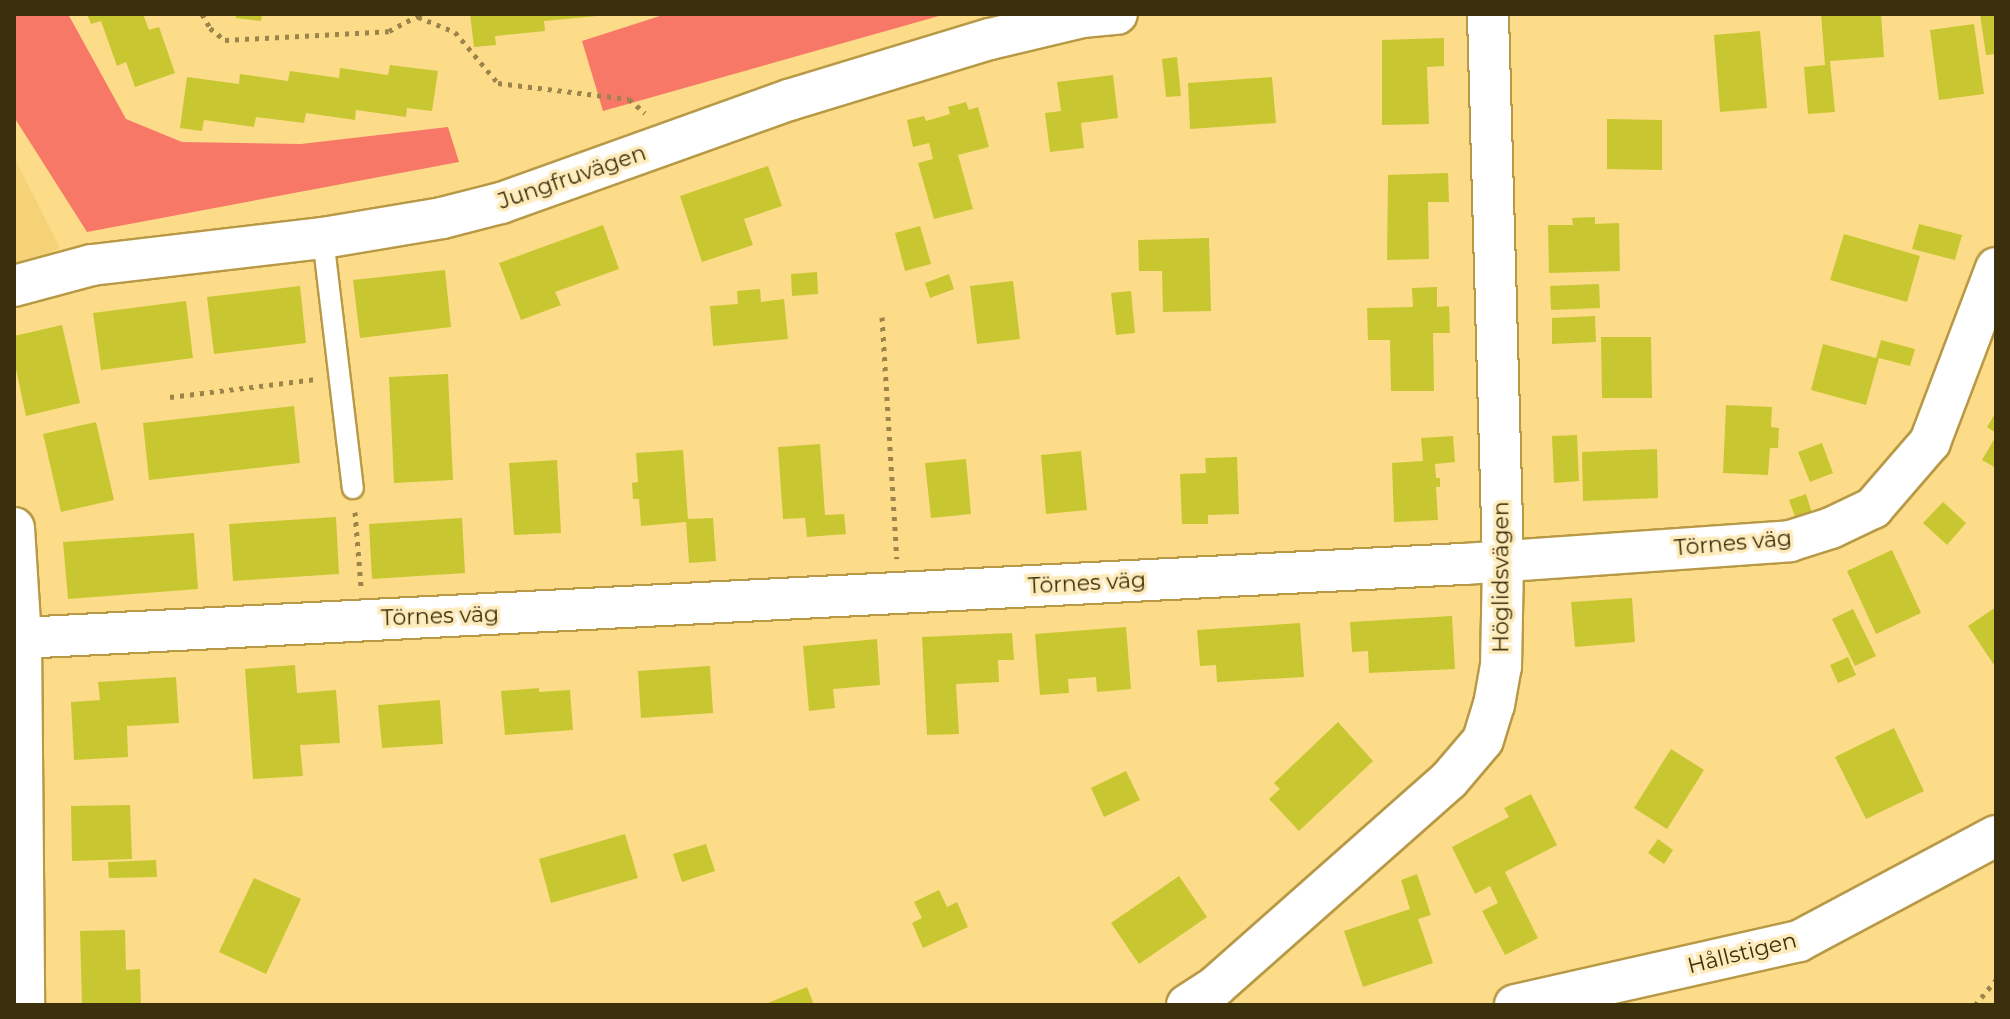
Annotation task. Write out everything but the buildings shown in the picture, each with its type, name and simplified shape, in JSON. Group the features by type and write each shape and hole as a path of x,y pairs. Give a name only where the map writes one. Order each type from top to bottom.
{"street":[{"name":"Jungfruvägen","path":"14,286 92,265 323,238 442,218 501,203 789,100 990,39 1082,17 1117,14"},
{"name":"Höglidsvägen","path":"1216,999 1449,780 1483,740 1494,705 1501,667 1503,559 1488,14"},
{"name":"Törnes väg","path":"21,638 363,619 780,602 899,592 1464,564 1790,541 1831,528 1873,508 1930,442 1996,268"},
{"path":"14,528 21,638 18,818 24,1005"},
{"name":"Hållstigen","path":"1515,1005 1799,941 1996,836"}],"lane":[{"path":"323,238 353,488"}],"path":[{"path":"202,14 210,28 225,40 389,31 418,16 455,32 498,83 629,99 676,141"},
{"path":"882,317 899,592"},
{"path":"170,397 340,375"},
{"path":"353,488 363,619"},
{"path":"1975,1005 1996,980"}],"shaded area":[{"path":"14,14 68,14 126,119 182,142 301,144 448,127 459,162 87,232 14,117"},
{"path":"666,14 946,14 603,111 582,41"},
{"path":"14,157 60,248 14,267"}]}
